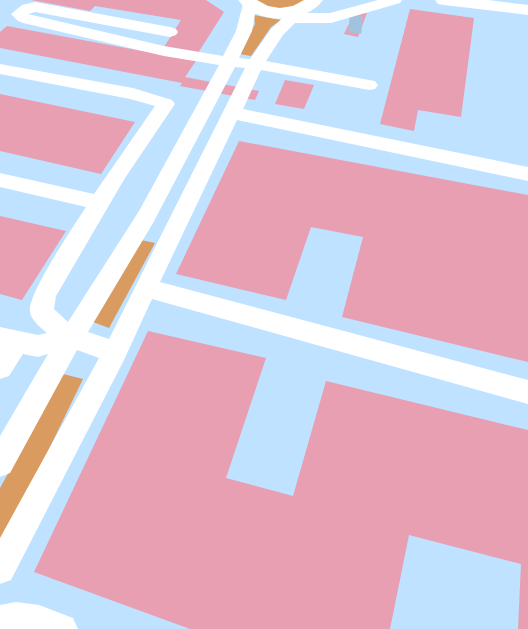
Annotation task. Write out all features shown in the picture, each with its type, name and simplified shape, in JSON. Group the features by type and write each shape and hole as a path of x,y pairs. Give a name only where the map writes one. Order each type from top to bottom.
{"main road":[{"path":"444,0 528,10"},
{"path":"473,0 528,5"},
{"path":"248,1 259,9 274,13 308,7"}],"lane":[{"path":"0,463 71,338 146,217 204,110 244,31 248,1"},
{"path":"331,18 389,2"},
{"path":"372,23 380,16 389,2"},
{"path":"170,32 34,7 27,8 19,14 23,18 157,50 229,62 256,64 369,85"},
{"path":"0,569 115,352 256,64 277,32 308,7 349,24"},
{"path":"108,9 170,19 175,23 157,50"},
{"path":"0,69 133,94 166,104 204,110"},
{"path":"115,352 71,338 52,325 42,312 45,295 99,203 148,126 166,104"},
{"path":"232,113 528,174"},
{"path":"0,180 99,203"},
{"path":"146,288 528,392"},
{"path":"0,368 8,340 38,346 71,338"},
{"path":"0,621 14,618 32,619 62,629"}],"shaded area":[{"path":"255,0 308,0 293,6 275,8"},
{"path":"254,15 281,20 271,27 251,56 240,54 255,24"},
{"path":"141,240 155,243 109,328 93,322"},
{"path":"63,374 83,379 0,550 0,488"}],"building":[{"path":"31,0 206,0 224,12 198,53 164,47 181,20 95,6 90,11"},
{"path":"410,9 474,18 461,117 418,110 414,131 380,124"},
{"path":"355,11 367,13 358,37 344,34"},
{"path":"7,26 196,61 185,77 259,91 255,100 180,86 182,83 0,48 0,32"},
{"path":"285,80 314,85 304,109 275,104"},
{"path":"0,94 135,122 101,174 0,151"},
{"path":"239,141 528,195 528,362 342,317 363,237 311,227 286,300 176,274"},
{"path":"0,216 66,231 22,300 0,294"},
{"path":"148,331 266,358 226,478 293,496 326,381 528,430 528,629 518,629 521,564 409,535 390,629 190,629 34,572"}],"tunnel":[{"path":"349,24 362,25"}]}
